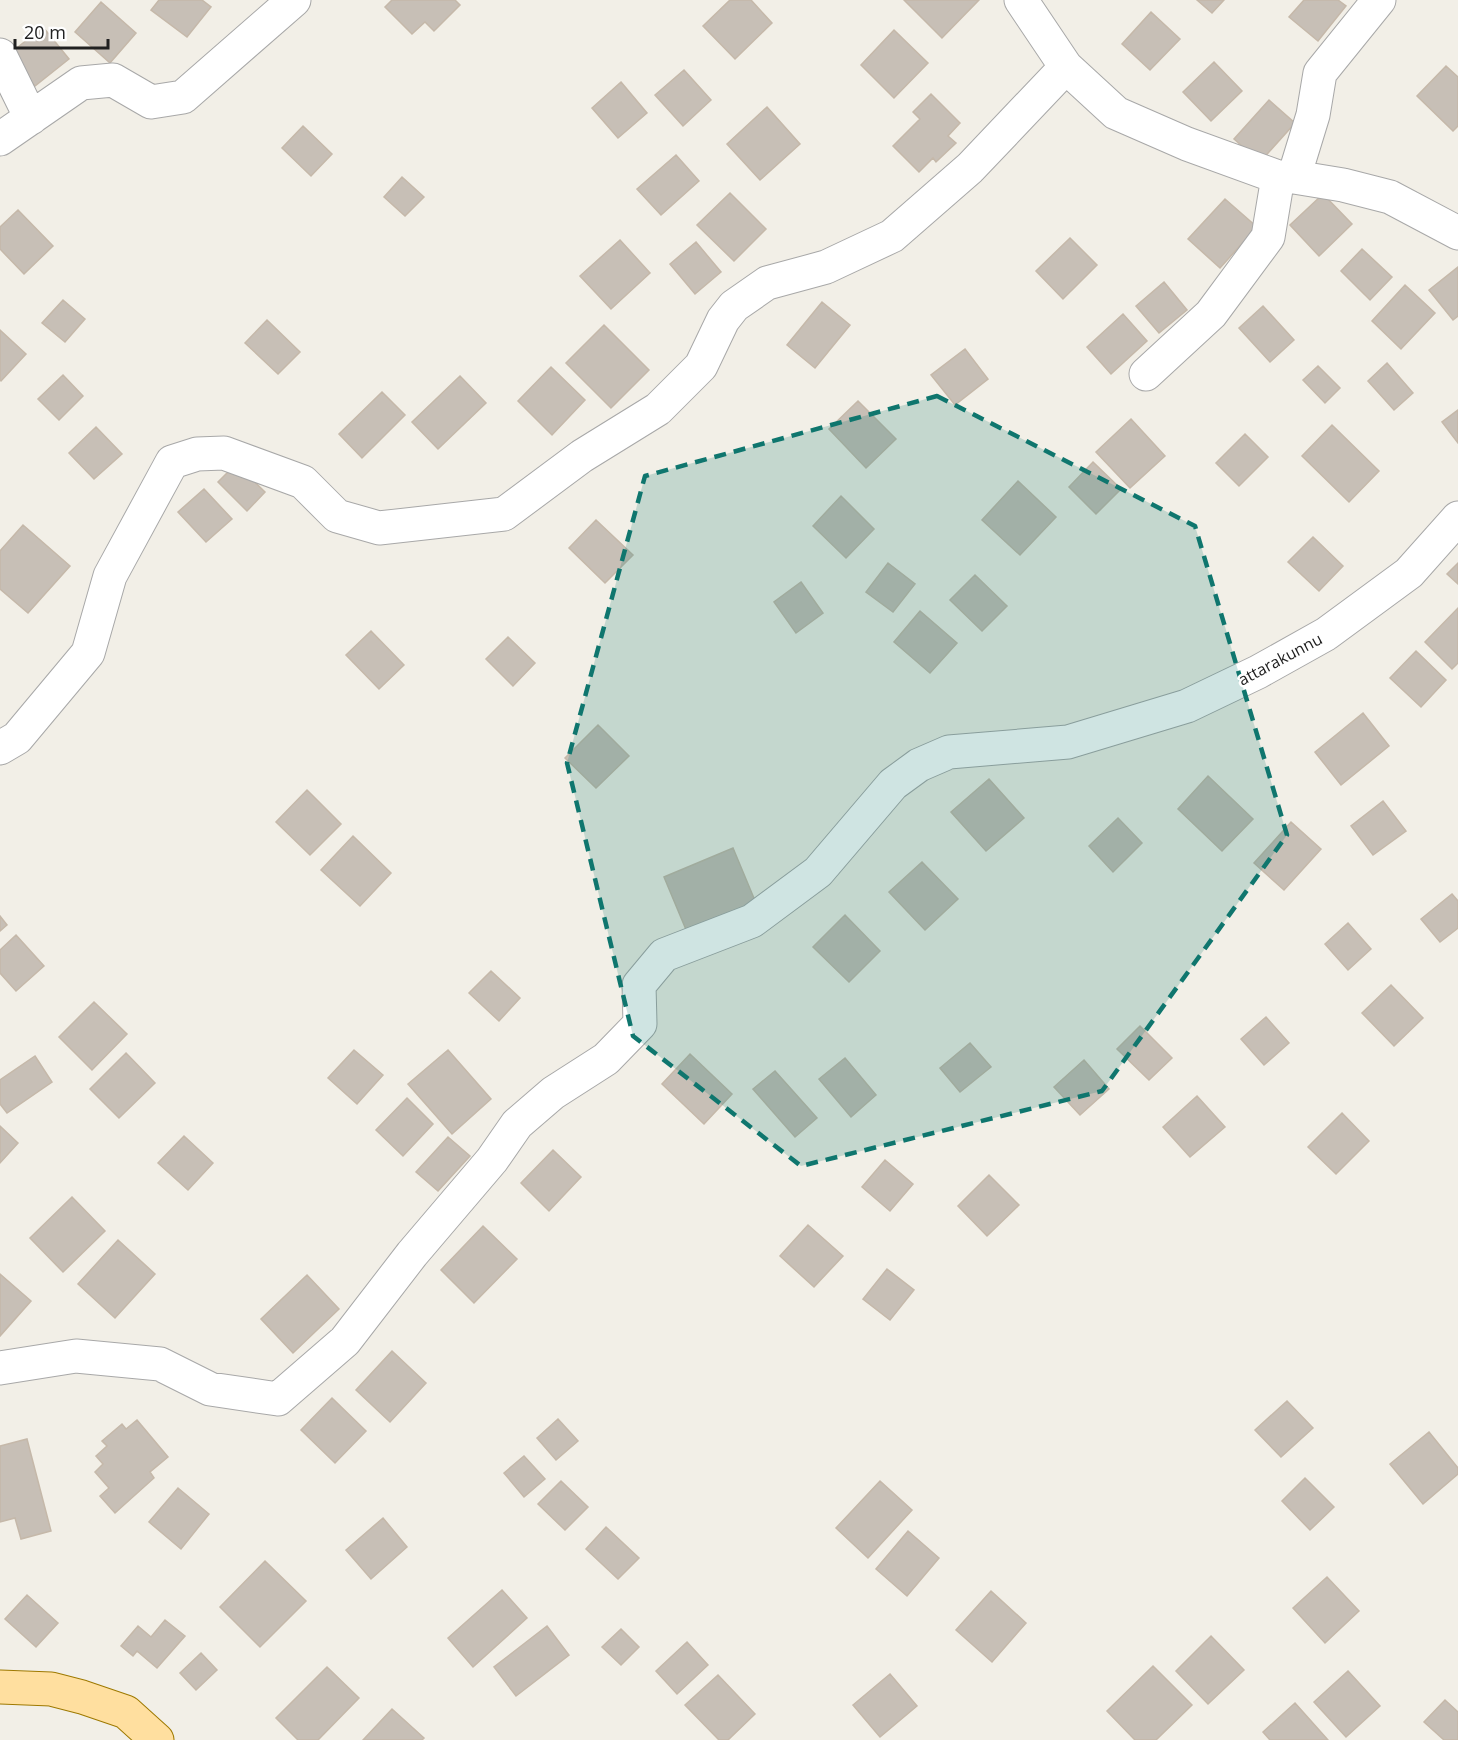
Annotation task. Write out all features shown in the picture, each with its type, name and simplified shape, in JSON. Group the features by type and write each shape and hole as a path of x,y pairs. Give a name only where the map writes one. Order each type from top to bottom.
{"main road":[{"path":"0,1687 51,1689 82,1697 126,1712 157,1740"}],"street":[{"path":"0,139 81,83 113,80 151,102 183,97 294,0"},
{"path":"1021,0 1066,67 1116,113 1186,144 1286,177 1343,185 1390,197 1458,233"},
{"path":"1146,374 1211,314 1268,237 1286,177 1313,115 1320,74 1379,0"},
{"path":"0,55 31,117"},
{"path":"0,748 17,738 87,653 110,576 172,462 197,454 224,453 303,482 337,516 380,528 504,514 582,456 658,409 701,366 723,320 734,306 767,283 826,267 892,236 970,168 1066,67"},
{"name":"attarakunnu","path":"0,1368 76,1356 160,1364 210,1389 278,1399 345,1341 412,1254 492,1160 518,1124 553,1093 606,1059 640,1024 639,985 664,955 752,921 818,872 893,784 919,765 949,752 1068,742 1187,706 1258,672 1326,634 1408,573 1458,518"}],"highlighted area":[{"path":"937,396 1195,526 1287,835 1102,1091 801,1166 633,1036 567,763 645,476"}],"building":[{"path":"159,0 202,0 211,7 187,37 151,10"},
{"path":"392,0 455,0 460,5 434,31 425,22 412,34 385,7"},
{"path":"730,0 751,0 772,23 735,59 703,26"},
{"path":"904,0 979,0 942,38"},
{"path":"1197,0 1224,0 1212,13"},
{"path":"1304,0 1338,0 1346,6 1318,41 1289,17"},
{"path":"101,2 136,33 110,63 75,32"},
{"path":"1151,12 1180,39 1150,70 1122,44"},
{"path":"43,27 69,59 35,86 8,55"},
{"path":"894,30 928,63 894,98 861,65"},
{"path":"1214,62 1242,91 1211,121 1183,92"},
{"path":"1446,66 1458,77 1458,126 1453,131 1417,96"},
{"path":"684,70 711,100 683,126 655,95"},
{"path":"621,82 647,113 618,138 592,108"},
{"path":"931,94 960,123 948,136 956,143 936,162 933,158 919,172 893,146 920,119 913,112"},
{"path":"1269,100 1295,123 1260,162 1234,139"},
{"path":"767,107 800,144 760,180 727,144"},
{"path":"303,126 332,154 311,176 282,148"},
{"path":"676,155 699,181 661,215 637,189"},
{"path":"402,177 424,197 405,216 384,197"},
{"path":"730,193 766,229 734,261 697,225"},
{"path":"1323,194 1352,224 1319,256 1290,225"},
{"path":"1225,199 1257,227 1220,268 1188,239"},
{"path":"18,210 53,246 24,274 0,249 0,227"},
{"path":"1070,238 1097,265 1063,299 1036,271"},
{"path":"620,240 650,273 611,309 580,276"},
{"path":"696,242 721,272 695,294 670,264"},
{"path":"1362,249 1392,277 1370,300 1341,271"},
{"path":"1458,267 1458,316 1453,320 1429,290"},
{"path":"1164,282 1187,310 1159,333 1136,306"},
{"path":"1405,285 1435,313 1401,349 1372,321"},
{"path":"63,300 85,319 65,342 42,323"},
{"path":"822,302 850,325 815,368 787,345"},
{"path":"1263,306 1294,340 1270,362 1239,328"},
{"path":"1123,314 1147,341 1111,374 1087,347"},
{"path":"267,320 300,352 278,374 245,343"},
{"path":"604,325 649,370 611,408 566,363"},
{"path":"0,330 26,354 1,381 0,380"},
{"path":"965,349 988,379 955,405 931,375"},
{"path":"1387,363 1413,393 1394,410 1368,381"},
{"path":"1318,366 1340,388 1325,403 1303,380"},
{"path":"551,367 585,400 552,435 518,401"},
{"path":"63,375 83,396 59,420 38,399"},
{"path":"460,376 486,403 438,449 412,422"},
{"path":"382,392 405,415 362,458 339,434"},
{"path":"858,401 896,439 866,468 829,429"},
{"path":"1458,410 1458,443 1442,422"},
{"path":"1131,419 1165,456 1130,488 1096,452"},
{"path":"1332,425 1379,471 1349,502 1302,456"},
{"path":"96,427 122,454 94,479 69,453"},
{"path":"1245,434 1268,457 1239,486 1216,463"},
{"path":"1093,462 1121,489 1096,514 1069,487"},
{"path":"236,464 265,492 247,511 218,482"},
{"path":"1018,481 1056,517 1020,555 982,520"},
{"path":"204,489 232,519 206,542 178,512"},
{"path":"841,496 874,529 846,558 813,526"},
{"path":"596,520 633,555 605,583 569,548"},
{"path":"23,525 70,566 28,613 0,589 0,551"},
{"path":"1313,537 1343,566 1319,591 1288,562"},
{"path":"888,563 915,584 893,612 866,592"},
{"path":"1458,563 1458,584 1447,574"},
{"path":"975,575 1007,606 982,631 950,600"},
{"path":"801,582 823,613 796,633 774,602"},
{"path":"1458,608 1458,663 1452,669 1425,642"},
{"path":"920,611 957,643 930,673 894,642"},
{"path":"371,631 404,665 379,689 346,655"},
{"path":"508,637 535,663 513,686 486,659"},
{"path":"1416,651 1446,680 1421,707 1390,678"},
{"path":"1363,713 1389,746 1341,785 1315,752"},
{"path":"598,725 629,756 596,788 565,758"},
{"path":"1208,776 1253,819 1222,851 1178,809"},
{"path":"989,779 1024,818 986,851 951,812"},
{"path":"307,790 341,824 310,855 276,822"},
{"path":"1383,801 1406,831 1373,855 1351,826"},
{"path":"1118,818 1142,843 1113,872 1089,846"},
{"path":"1291,822 1321,849 1284,890 1254,863"},
{"path":"353,836 391,873 360,906 321,870"},
{"path":"733,848 756,903 687,932 664,877"},
{"path":"922,862 958,899 925,930 889,892"},
{"path":"1452,894 1458,901 1458,928 1440,942 1421,919"},
{"path":"845,915 880,951 849,982 813,947"},
{"path":"0,916 7,925 0,931"},
{"path":"1348,923 1371,949 1348,970 1325,944"},
{"path":"16,935 44,966 16,991 0,973 0,950"},
{"path":"491,971 520,998 499,1021 469,993"},
{"path":"1391,985 1423,1018 1394,1046 1362,1013"},
{"path":"94,1002 127,1034 92,1070 59,1037"},
{"path":"1266,1017 1289,1043 1264,1065 1241,1039"},
{"path":"1140,1026 1172,1058 1149,1080 1117,1049"},
{"path":"970,1043 991,1067 960,1092 940,1068"},
{"path":"354,1050 383,1075 357,1104 328,1078"},
{"path":"448,1050 491,1099 452,1134 408,1084"},
{"path":"126,1053 155,1083 119,1118 90,1089"},
{"path":"690,1054 732,1094 704,1124 662,1084"},
{"path":"35,1056 52,1082 7,1113 0,1104 0,1080"},
{"path":"845,1058 876,1095 851,1117 819,1079"},
{"path":"1084,1060 1109,1089 1080,1115 1054,1087"},
{"path":"775,1071 817,1118 795,1137 753,1089"},
{"path":"1197,1096 1225,1127 1190,1157 1163,1127"},
{"path":"407,1098 433,1124 403,1156 376,1130"},
{"path":"1342,1113 1369,1141 1336,1174 1308,1147"},
{"path":"0,1126 18,1143 0,1163"},
{"path":"184,1136 213,1163 188,1190 158,1163"},
{"path":"448,1137 470,1156 438,1191 416,1172"},
{"path":"553,1150 581,1177 549,1211 521,1183"},
{"path":"885,1160 913,1184 890,1211 862,1187"},
{"path":"989,1175 1019,1205 987,1236 958,1206"},
{"path":"72,1197 105,1231 63,1272 30,1238"},
{"path":"808,1225 843,1256 814,1287 780,1256"},
{"path":"483,1226 517,1259 474,1303 441,1270"},
{"path":"118,1240 155,1274 115,1318 78,1284"},
{"path":"887,1269 914,1290 890,1320 863,1299"},
{"path":"0,1274 31,1301 0,1336"},
{"path":"307,1275 339,1309 293,1353 261,1319"},
{"path":"392,1351 426,1383 390,1422 356,1390"},
{"path":"332,1398 366,1431 335,1463 301,1430"},
{"path":"1287,1401 1313,1428 1281,1457 1255,1430"},
{"path":"558,1419 578,1441 556,1460 537,1438"},
{"path":"137,1420 168,1457 150,1472 154,1478 115,1513 100,1496 109,1488 95,1472 103,1464 96,1456 107,1446 102,1441 122,1424 126,1429"},
{"path":"1429,1432 1458,1468 1458,1474 1423,1504 1390,1464"},
{"path":"27,1439 51,1531 21,1539 15,1518 0,1522 0,1446"},
{"path":"524,1456 545,1479 524,1497 504,1473"},
{"path":"1305,1478 1334,1507 1310,1530 1282,1501"},
{"path":"561,1481 588,1507 565,1530 538,1504"},
{"path":"880,1481 912,1510 868,1558 836,1528"},
{"path":"178,1488 209,1514 181,1549 149,1522"},
{"path":"383,1518 407,1547 371,1579 346,1550"},
{"path":"606,1527 639,1558 618,1579 586,1549"},
{"path":"908,1531 939,1558 907,1596 876,1569"},
{"path":"265,1561 306,1601 260,1647 220,1607"},
{"path":"1327,1577 1359,1611 1325,1643 1293,1608"},
{"path":"502,1590 527,1618 473,1667 448,1638"},
{"path":"991,1591 1026,1623 992,1662 956,1630"},
{"path":"27,1595 58,1623 36,1647 5,1619"},
{"path":"165,1620 185,1636 157,1668 137,1651 133,1656 121,1646 138,1626 151,1637"},
{"path":"547,1626 569,1655 516,1696 494,1667"},
{"path":"621,1629 639,1647 621,1665 602,1647"},
{"path":"1211,1636 1244,1670 1208,1704 1176,1671"},
{"path":"687,1642 708,1665 677,1694 656,1671"},
{"path":"201,1653 217,1670 196,1690 180,1673"},
{"path":"1153,1666 1192,1705 1156,1740 1135,1740 1107,1711"},
{"path":"327,1667 359,1698 318,1740 298,1740 276,1718"},
{"path":"1348,1671 1380,1706 1346,1737 1314,1702"},
{"path":"890,1674 917,1706 880,1737 853,1705"},
{"path":"718,1675 755,1714 728,1740 719,1740 685,1705"},
{"path":"1445,1700 1458,1712 1458,1740 1444,1740 1424,1722"},
{"path":"1295,1703 1328,1740 1270,1740 1263,1732"},
{"path":"392,1709 424,1738 422,1740 363,1740"}]}
